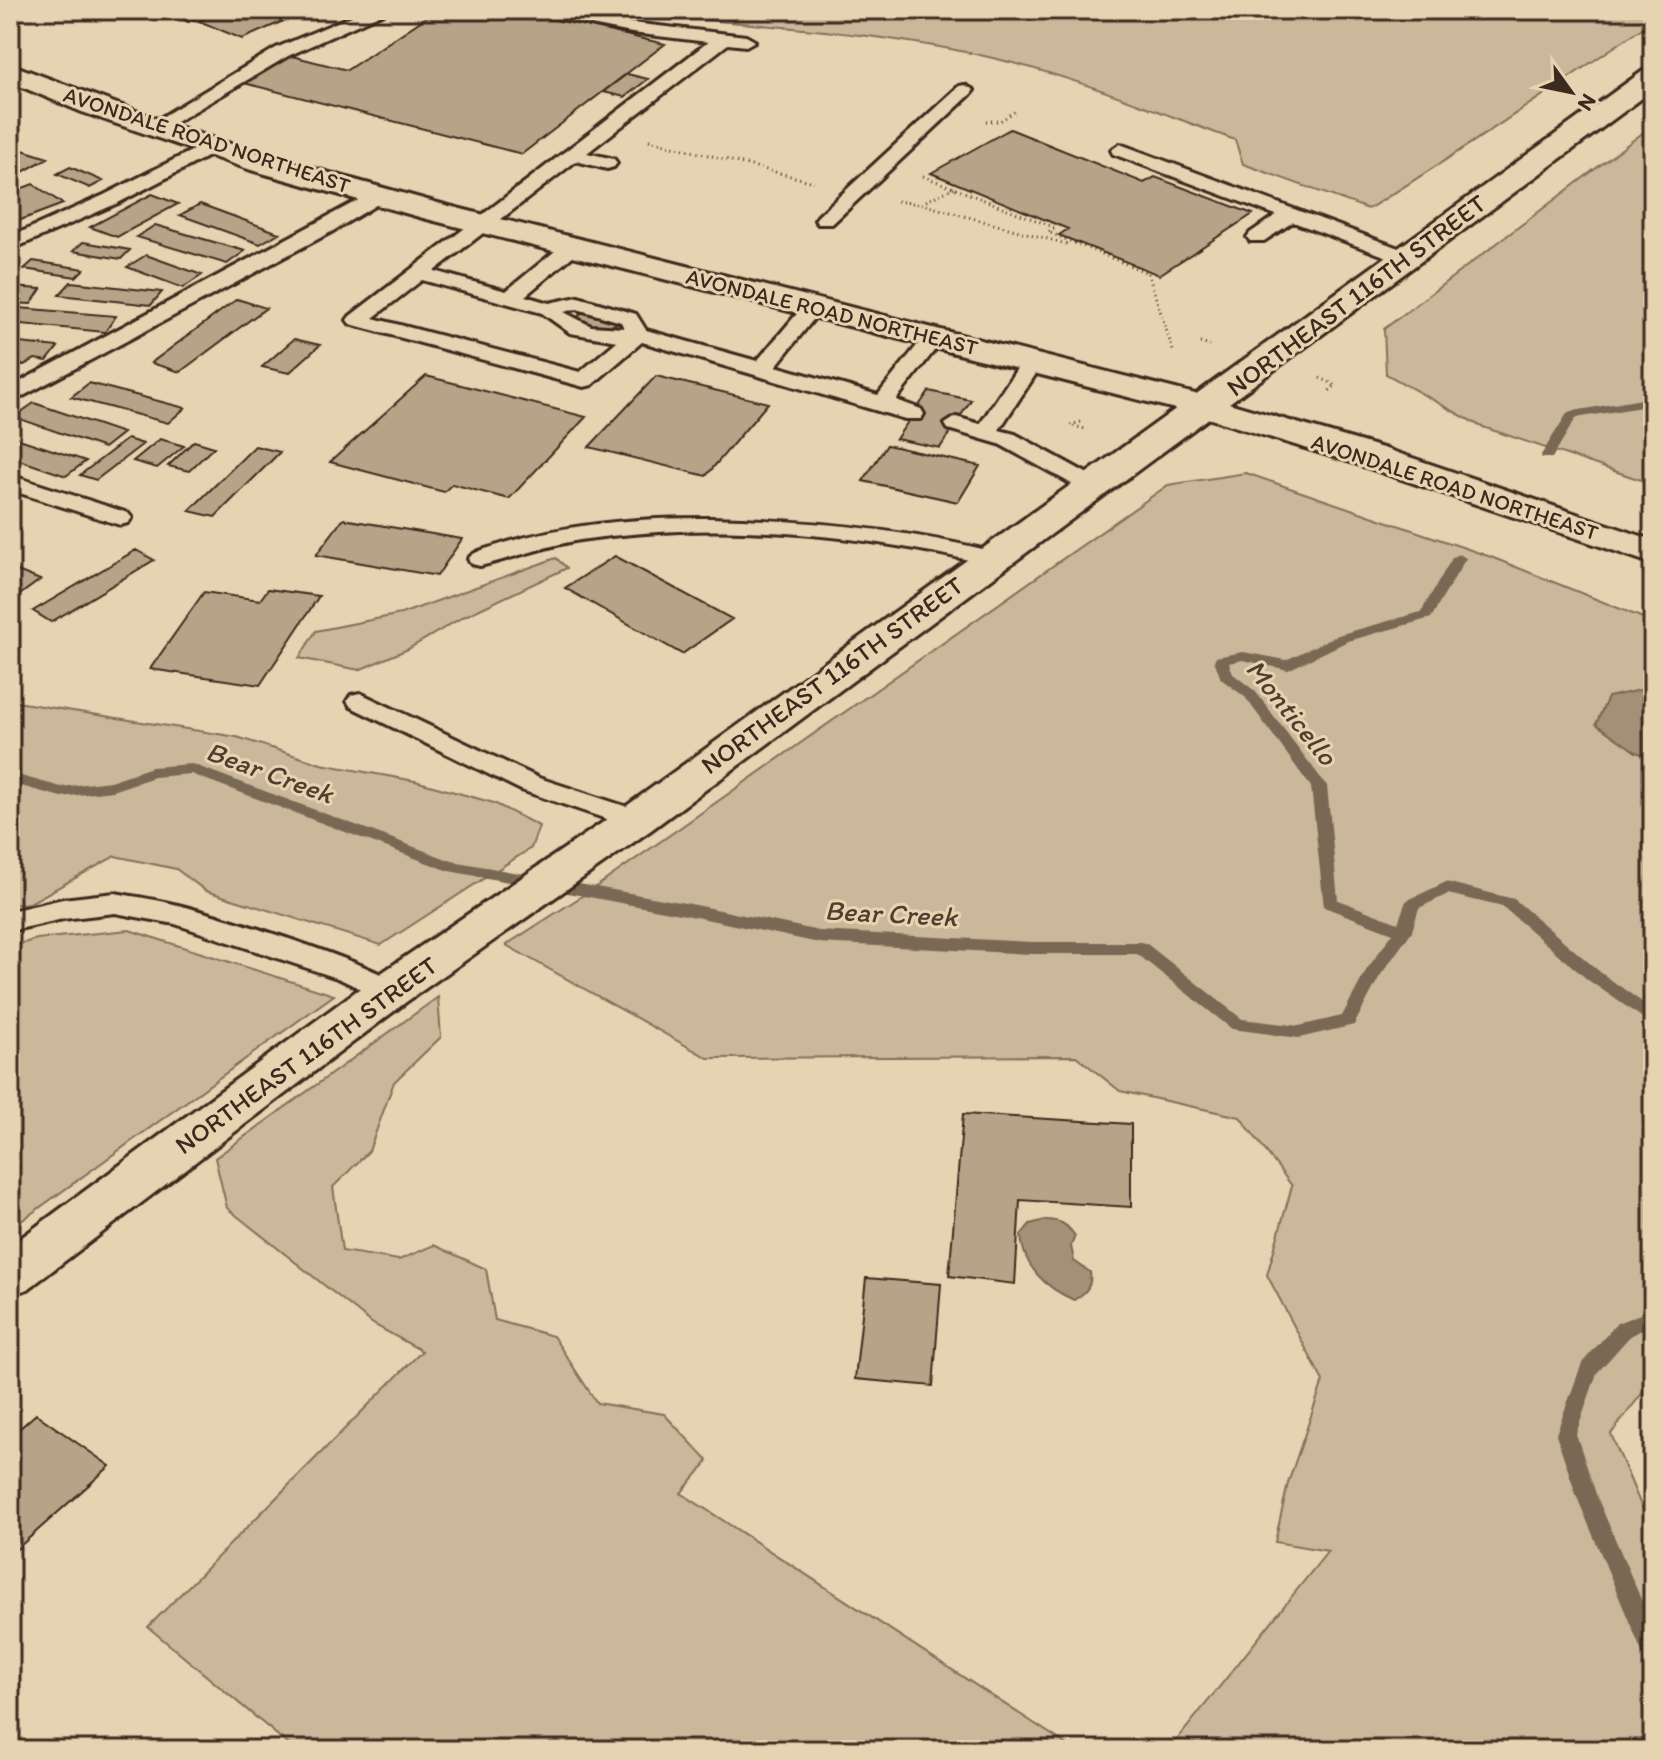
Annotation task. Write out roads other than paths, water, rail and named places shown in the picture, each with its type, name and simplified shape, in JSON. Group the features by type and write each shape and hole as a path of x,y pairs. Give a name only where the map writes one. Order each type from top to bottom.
{"street":[{"name":"AVONDALE ROAD NORTHEAST","path":"10,72 58,93 154,127 379,195 1205,407 1450,481 1653,553"},
{"name":"NORTHEAST 116TH STREET","path":"10,1274 390,990 636,820 1653,77"}],"lane":[{"path":"154,127 282,52 381,10"},
{"path":"540,10 632,28 746,41"},
{"path":"638,334 584,380 357,320 724,38"},
{"path":"825,220 965,90"},
{"path":"10,244 111,199 213,146"},
{"path":"1120,150 1405,257"},
{"path":"573,155 607,163"},
{"path":"10,396 326,227 379,195"},
{"path":"1257,237 1292,214"},
{"path":"510,298 573,246"},
{"path":"420,273 549,309 559,322 609,336 638,334 913,414"},
{"path":"762,369 813,307"},
{"path":"883,403 933,338"},
{"path":"986,432 1032,363"},
{"path":"956,424 1007,439 1091,485"},
{"path":"10,482 120,518"},
{"path":"480,559 523,543 583,530 632,525 697,524 797,527 920,541 991,558"},
{"path":"360,701 530,784 636,820"},
{"path":"10,921 63,909 115,903 178,915 350,972 390,990"}],"waterway":[{"name":"Monticello","path":"1547,455 1572,415 1653,401"},
{"name":"Monticello","path":"1404,931 1330,903 1319,786 1250,694 1226,676 1221,660 1243,656 1288,665 1343,638 1426,615 1459,558"},
{"name":"Bear Creek","path":"10,778 61,792 112,786 152,772 192,769 449,866 819,937 1031,948 1141,948 1238,1025 1299,1032 1348,1021 1373,973 1404,931"},
{"name":"Bear Creek","path":"1404,931 1412,905 1446,888 1508,903 1594,976 1653,1019"},
{"name":"Bear Creek","path":"1653,1317 1624,1329 1589,1369 1566,1434 1587,1497 1653,1652"}]}
